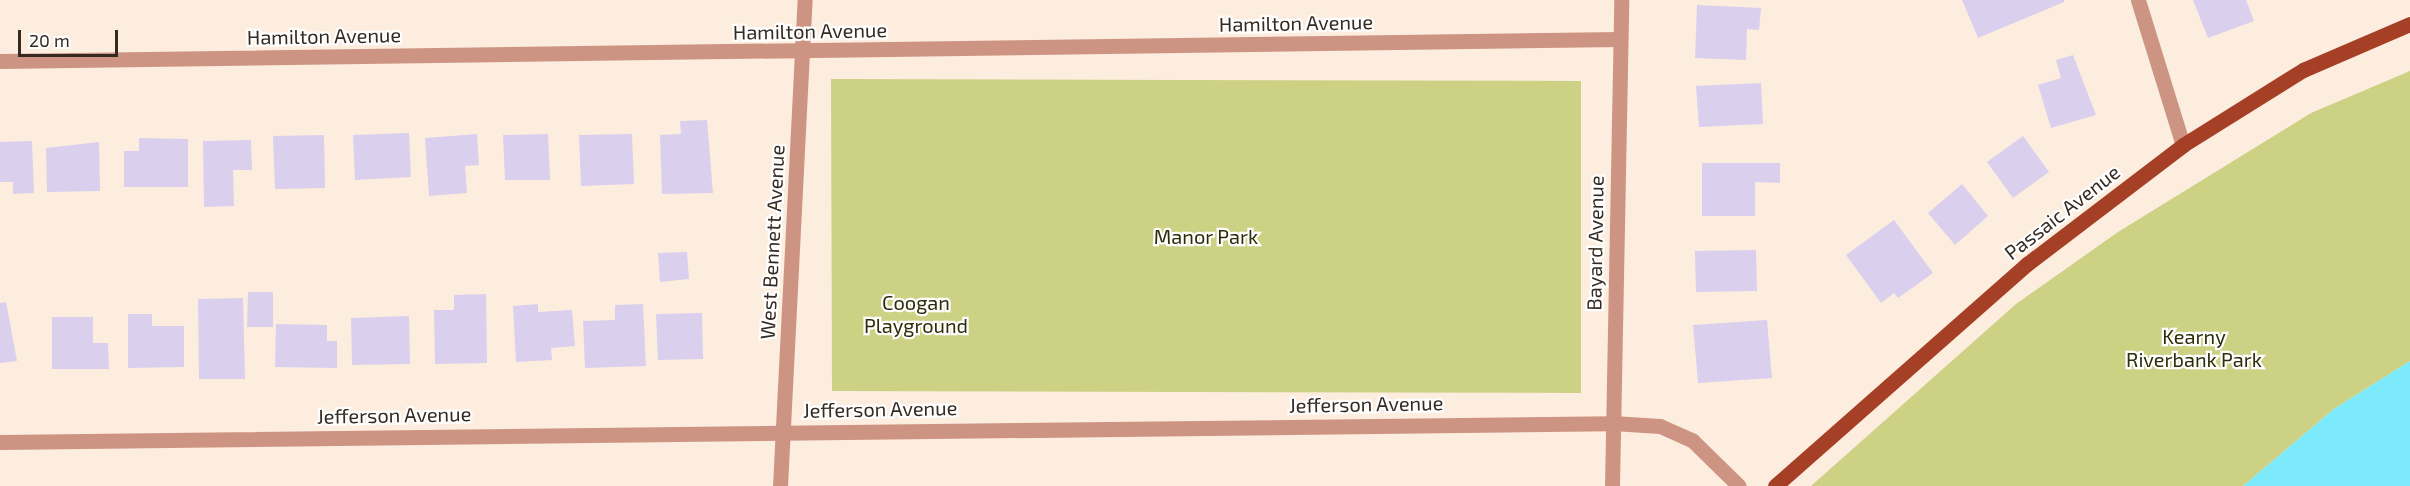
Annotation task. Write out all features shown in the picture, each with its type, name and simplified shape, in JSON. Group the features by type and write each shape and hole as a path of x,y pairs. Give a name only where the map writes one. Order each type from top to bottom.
{"main road":[{"name":"Passaic Avenue","path":"1775,486 2027,264 2183,145 2303,70 2410,24"}],"street":[{"name":"West Bennett Avenue","path":"780,486 805,0"},
{"name":"Bayard Avenue","path":"1612,486 1621,0"},
{"path":"2138,0 2183,145"},
{"name":"Hamilton Avenue","path":"0,61 802,52 1620,39"},
{"name":"Jefferson Avenue","path":"0,442 1613,423 1660,426 1693,441 1739,486"}],"green space":[{"name":"Kearny Riverbank Park","path":"2410,71 2410,361 2334,409 2243,486 1811,486 2016,304 2118,232 2311,113"},
{"name":"Manor Park","path":"831,79 1581,81 1581,393 832,391"}],"water":[{"path":"2410,361 2410,486 2243,486 2334,409"}],"building":[{"path":"1962,0 2064,0 2064,2 1978,38"},
{"path":"2193,0 2246,0 2254,21 2208,38"},
{"path":"1697,5 1761,8 1759,30 1747,29 1746,60 1695,58"},
{"path":"2073,55 2096,115 2051,128 2038,85 2061,78 2056,60"},
{"path":"1761,83 1763,124 1699,127 1696,86"},
{"path":"707,120 713,193 662,194 660,135 681,134 680,121"},
{"path":"409,133 411,177 355,180 353,135"},
{"path":"477,134 479,165 465,166 467,193 429,196 425,138"},
{"path":"548,134 550,180 505,180 503,135"},
{"path":"632,134 634,184 581,186 579,135"},
{"path":"324,135 325,188 275,189 273,136"},
{"path":"2023,136 2049,172 2013,198 1987,162"},
{"path":"139,138 188,139 188,187 124,187 124,151 139,151"},
{"path":"251,140 252,170 233,170 234,206 204,207 203,141"},
{"path":"32,141 34,193 13,194 13,182 0,182 0,142"},
{"path":"99,142 100,191 47,192 46,148"},
{"path":"1702,163 1780,163 1780,183 1755,182 1755,216 1702,216"},
{"path":"1962,184 1988,216 1955,245 1928,213"},
{"path":"1894,220 1933,273 1898,298 1894,293 1881,303 1846,255"},
{"path":"1756,250 1757,291 1696,292 1695,251"},
{"path":"687,252 689,279 660,282 658,253"},
{"path":"248,292 273,292 273,327 247,327"},
{"path":"486,294 487,363 435,364 434,310 454,310 454,295"},
{"path":"243,298 245,379 199,379 198,299"},
{"path":"6,302 17,361 0,363 0,303"},
{"path":"538,304 538,312 572,310 575,346 551,348 552,360 516,362 513,306"},
{"path":"643,304 646,366 585,368 583,321 615,320 615,305"},
{"path":"702,313 703,359 658,360 656,314"},
{"path":"128,314 152,314 152,326 184,326 184,367 128,368"},
{"path":"409,316 410,364 352,365 351,318"},
{"path":"52,317 93,317 93,343 108,343 109,369 52,369"},
{"path":"1767,320 1772,378 1698,383 1693,325"},
{"path":"276,324 327,325 327,341 337,341 337,368 275,367"}],"park label":[{"name":"Coogan Playground","path":"916,314"}]}
